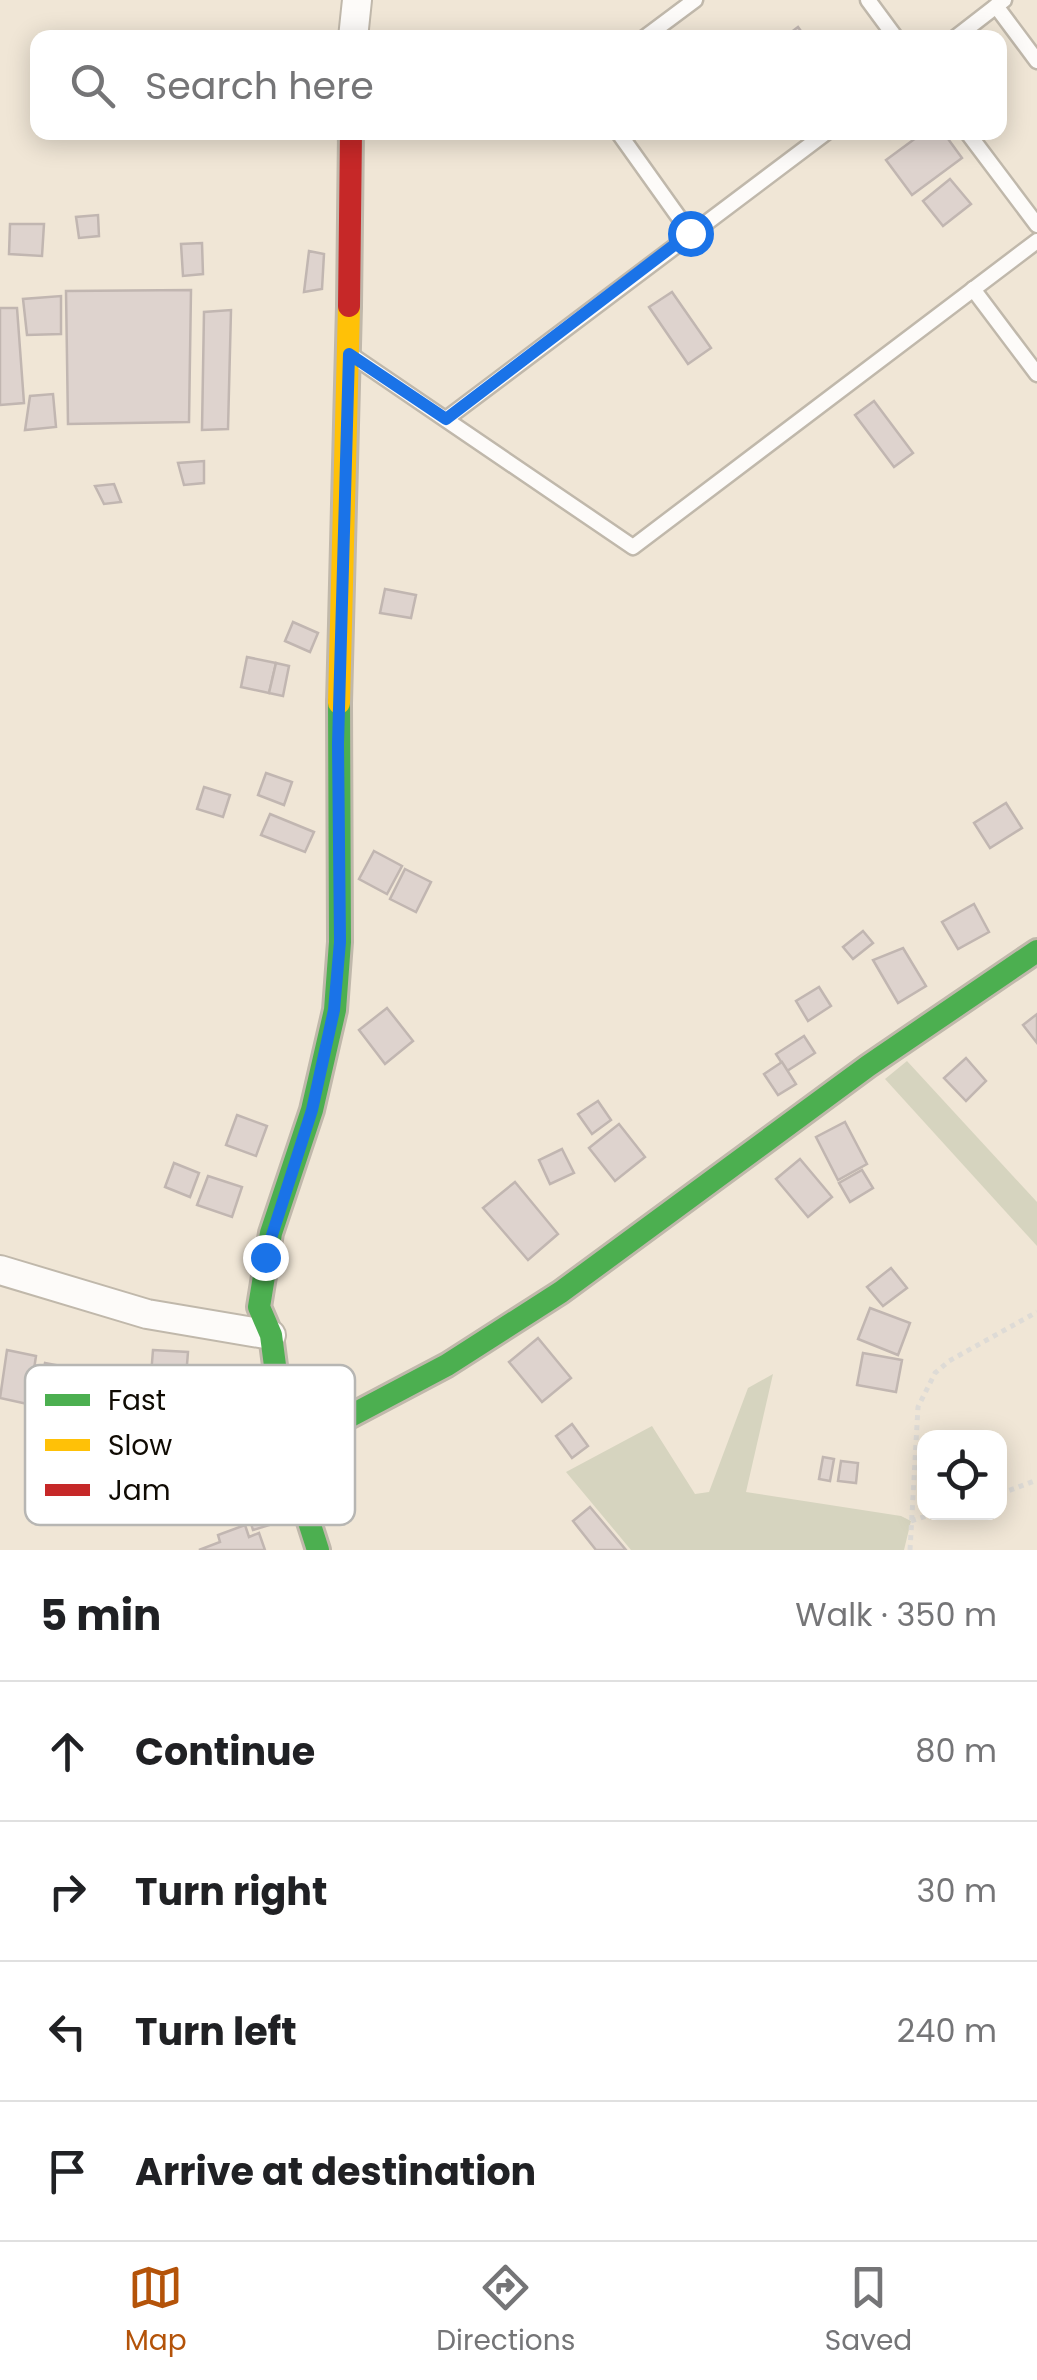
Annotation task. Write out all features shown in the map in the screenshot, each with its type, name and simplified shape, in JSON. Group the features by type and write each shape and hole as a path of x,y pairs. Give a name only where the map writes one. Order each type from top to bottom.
{"street":[{"path":"354,30 357,0"},
{"path":"275,1365 271,1335 259,1308 265,1257 312,1110 334,1010 340,942 338,744 351,140"},
{"path":"355,1414 448,1365 561,1292 868,1066 1037,951"},
{"path":"0,1270 147,1314 271,1335"},
{"path":"308,1525 318,1550"}],"lane":[{"path":"655,30 694,0"},
{"path":"868,0 890,30"},
{"path":"965,30 1000,3 1037,61"},
{"path":"624,140 690,233"},
{"path":"446,419 816,140"},
{"path":"973,140 1037,225"},
{"path":"349,354 632,548 1037,240"},
{"path":"973,290 1037,374"}],"path":[{"path":"910,1550 918,1407 926,1387 949,1360 1037,1312"},
{"path":"1007,1491 1037,1480"},
{"path":"912,1521 917,1519"}],"shaded area":[{"path":"907,1061 1037,1202 1037,1246 885,1079"},
{"path":"773,1374 746,1492 901,1516 911,1521 904,1550 631,1550 566,1472 652,1426 695,1494 709,1492 748,1388"}],"building":[{"path":"913,140 949,140 962,158 912,195 886,160"},
{"path":"950,179 971,204 943,226 923,201"},
{"path":"98,215 99,236 79,238 76,217"},
{"path":"10,224 44,224 42,256 9,254"},
{"path":"202,243 203,274 183,276 181,244"},
{"path":"309,251 324,254 322,289 304,292"},
{"path":"191,290 189,422 68,424 66,291"},
{"path":"672,292 711,348 688,364 649,307"},
{"path":"61,296 61,334 27,335 23,299"},
{"path":"0,308 17,308 24,403 0,405"},
{"path":"231,310 228,429 202,430 204,312"},
{"path":"53,394 56,427 25,430 30,396"},
{"path":"874,401 913,453 894,467 855,415"},
{"path":"204,461 204,483 184,485 178,463"},
{"path":"114,484 121,502 104,504 95,486"},
{"path":"385,589 416,595 411,618 380,613"},
{"path":"293,622 318,633 310,652 285,641"},
{"path":"247,657 276,663 269,693 241,687"},
{"path":"276,663 289,666 283,696 269,693"},
{"path":"266,773 292,782 284,805 258,795"},
{"path":"204,787 230,795 223,817 197,809"},
{"path":"1006,803 1022,828 990,848 974,823"},
{"path":"270,814 314,832 305,852 261,835"},
{"path":"374,851 402,866 387,894 359,879"},
{"path":"405,869 431,882 416,912 390,899"},
{"path":"974,904 989,932 958,949 942,922"},
{"path":"863,931 873,943 853,959 843,947"},
{"path":"903,948 926,986 898,1003 873,960"},
{"path":"819,987 831,1006 808,1021 796,1001"},
{"path":"387,1008 413,1041 385,1064 359,1030"},
{"path":"1037,1014 1037,1043 1023,1025"},
{"path":"804,1036 815,1053 787,1071 776,1054"},
{"path":"966,1058 986,1081 966,1101 944,1078"},
{"path":"782,1062 796,1084 778,1095 764,1074"},
{"path":"598,1101 611,1120 592,1134 578,1114"},
{"path":"237,1115 267,1126 256,1156 226,1145"},
{"path":"845,1122 867,1164 838,1180 816,1137"},
{"path":"619,1124 645,1157 615,1181 589,1148"},
{"path":"562,1149 574,1173 550,1184 539,1160"},
{"path":"800,1159 832,1197 808,1217 776,1179"},
{"path":"174,1163 199,1173 190,1197 165,1187"},
{"path":"862,1170 873,1188 850,1202 839,1183"},
{"path":"208,1176 242,1187 232,1217 197,1205"},
{"path":"515,1182 558,1234 528,1260 483,1208"},
{"path":"891,1268 907,1288 883,1306 867,1287"},
{"path":"870,1308 910,1323 898,1355 858,1339"},
{"path":"538,1338 571,1378 542,1402 509,1362"},
{"path":"7,1350 36,1356 35,1365 25,1365 25,1403 0,1398"},
{"path":"153,1350 188,1352 187,1365 152,1365"},
{"path":"863,1353 902,1360 896,1392 857,1385"},
{"path":"572,1424 588,1446 572,1458 556,1436"},
{"path":"823,1457 834,1459 830,1481 819,1479"},
{"path":"841,1461 858,1463 856,1483 838,1481"},
{"path":"590,1507 626,1550 596,1550 573,1521"},
{"path":"245,1525 249,1537 259,1533 265,1550 199,1550 220,1542 218,1535"}],"traffic: fast":[{"path":"275,1365 271,1335 259,1307 271,1233 312,1110 335,1010 340,942 339,703"},
{"path":"355,1414 447,1365 561,1292 868,1066 1037,951"},
{"path":"310,1525 318,1550"}],"traffic: slow":[{"path":"339,703 349,306"}],"traffic: jam":[{"path":"349,306 351,140"}],"route":[{"path":"265,1257 312,1110 334,1010 340,942 338,744 349,354 446,419 690,233"}]}
